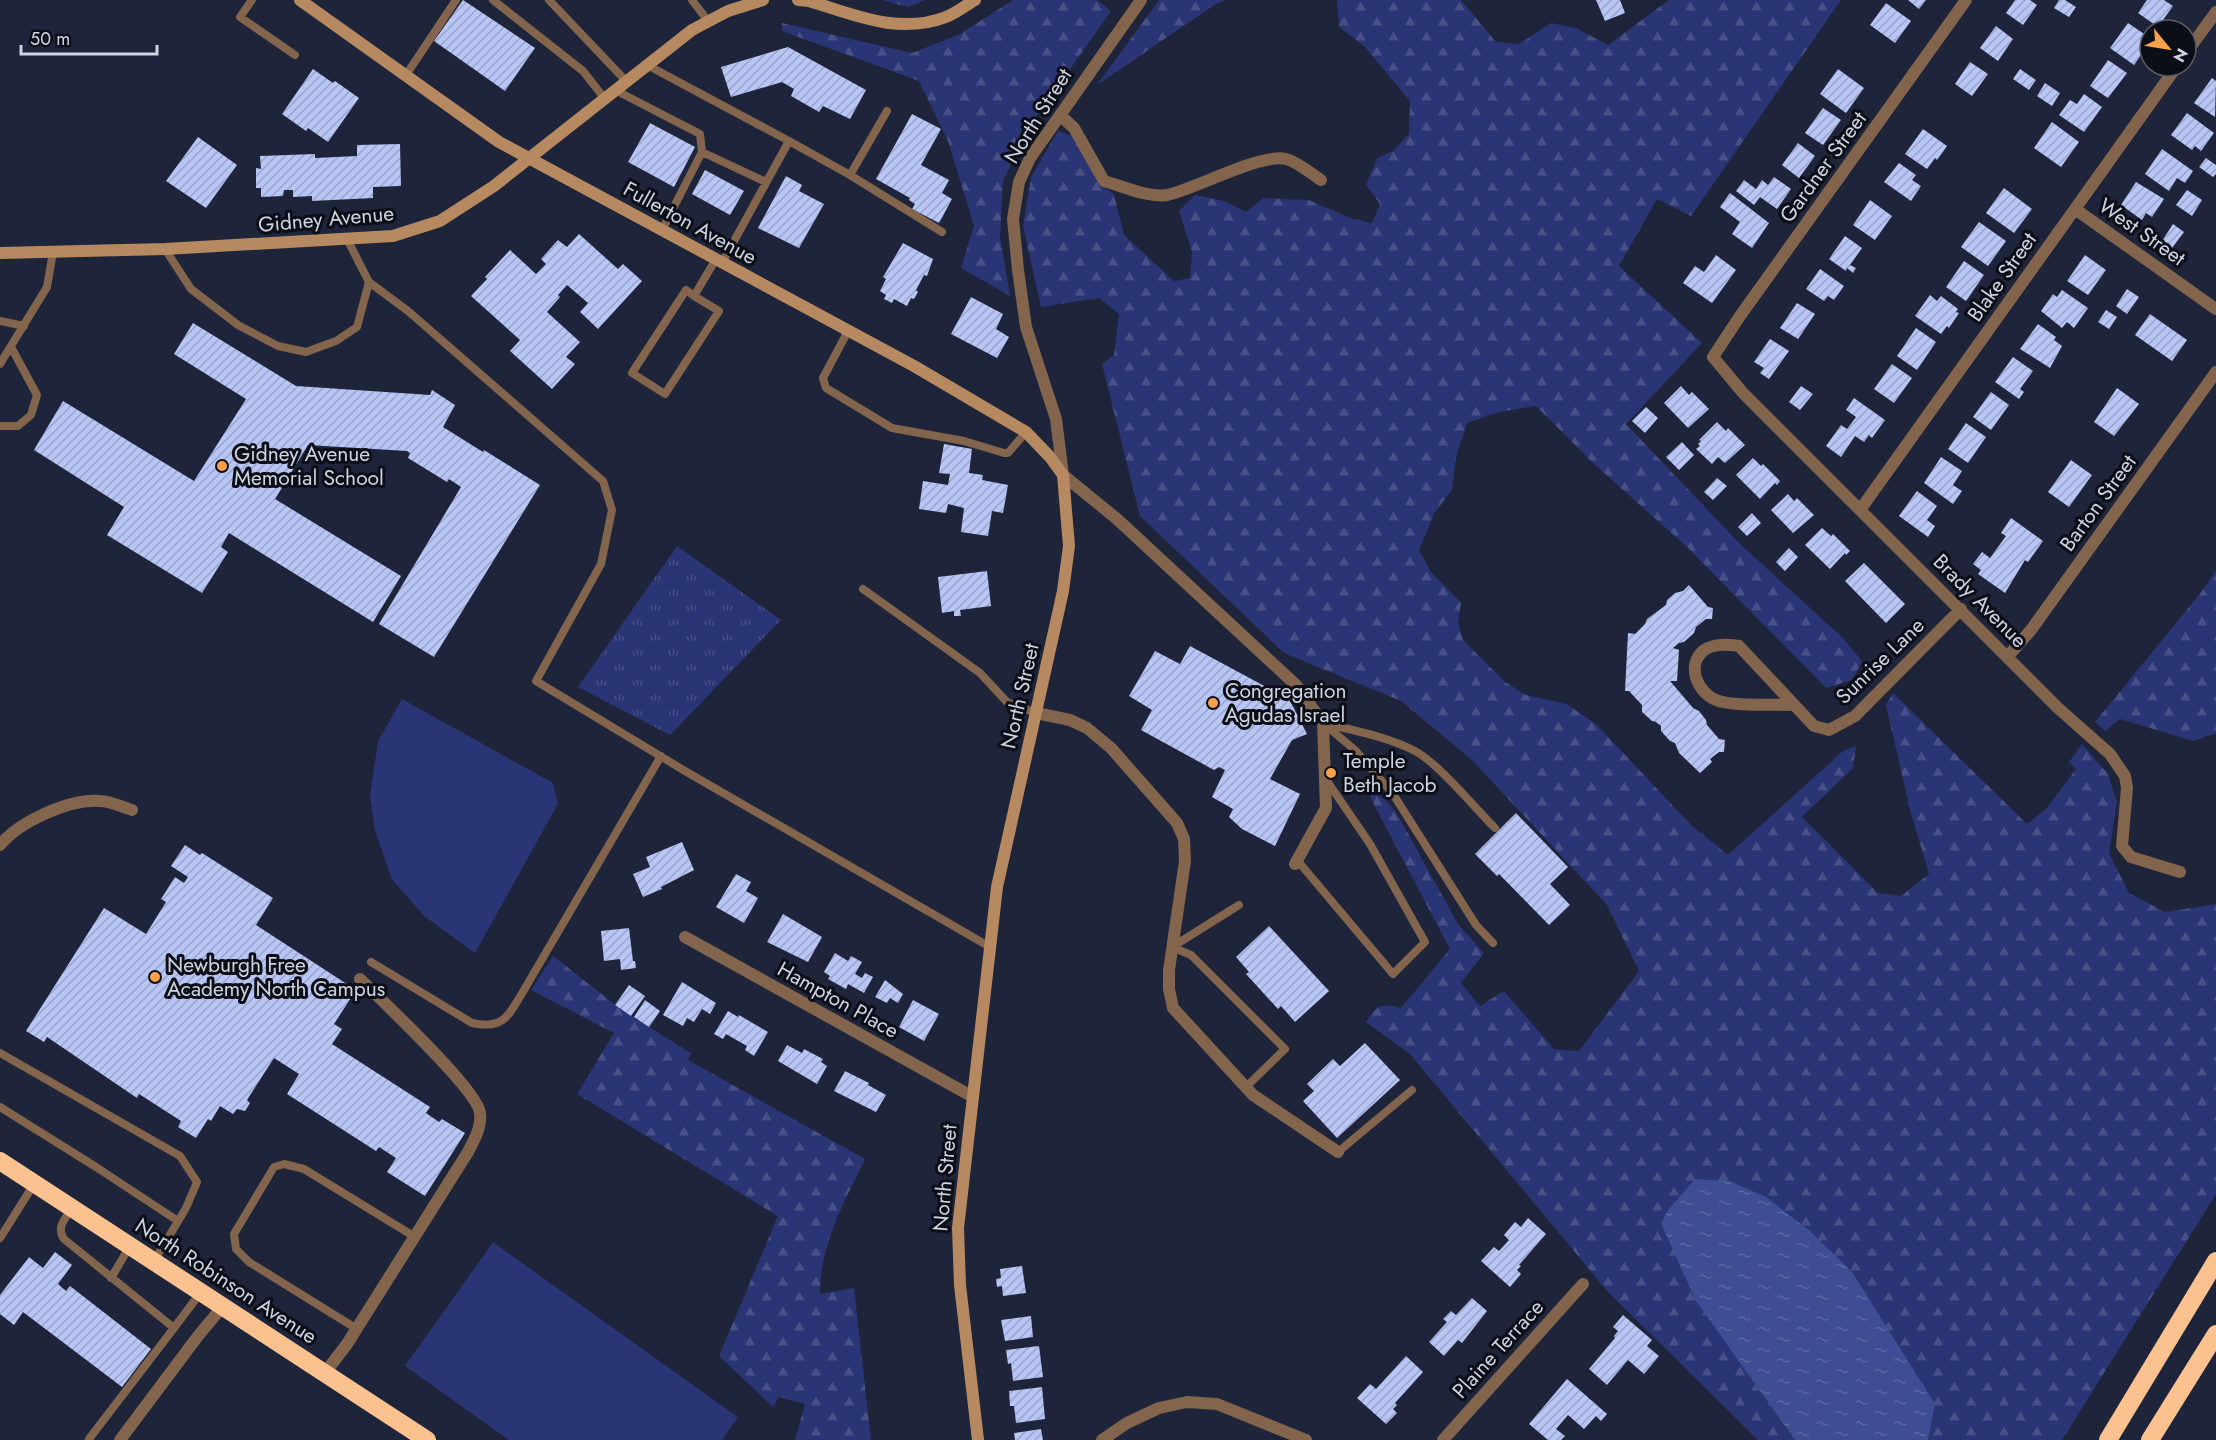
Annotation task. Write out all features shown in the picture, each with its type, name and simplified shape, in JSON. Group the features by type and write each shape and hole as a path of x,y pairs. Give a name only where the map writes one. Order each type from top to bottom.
{"highway":[{"name":"North Robinson Avenue","path":"0,1161 427,1440"},
{"path":"2108,1440 2216,1262"},
{"path":"2150,1440 2216,1334"},
{"path":"2095,1440 2164,1348"}],"street":[{"name":"Fullerton Avenue","path":"300,0 499,142 914,366 1026,432 1050,457 1063,475"},
{"name":"Gidney Avenue","path":"0,253 165,249 393,236 440,221 494,186 693,30 728,11 764,0"},
{"path":"798,0 809,1 879,23 914,25 947,16 975,0"},
{"name":"North Street","path":"978,1440 960,1285 958,1239 997,887 1063,591 1069,546 1056,419 1026,327 1013,219 1019,182 1030,158 1141,0"},
{"name":"Gardner Street","path":"1713,357 1966,0"},
{"path":"2198,37 2216,12"},
{"name":"Blake Street","path":"1860,510 2168,78"},
{"path":"1060,115 1074,128 1104,181 1143,192 1165,195 1261,161 1284,158 1321,180"},
{"name":"West Street","path":"2074,208 2216,309"},
{"name":"Brady Avenue","path":"1713,357 1743,393 2058,708 2110,754 2125,776 2127,788 2122,846 2131,857 2181,872"},
{"name":"Barton Street","path":"2008,656 2031,630 2216,372"},
{"path":"1063,475 1117,519 1296,685 1323,723 1326,808 1296,862"},
{"name":"Sunrise Lane","path":"1794,705 1726,703 1715,700 1704,693 1698,684 1696,663 1702,651 1713,646 1727,644 1739,646 1814,726 1829,730 1855,716 1960,609"},
{"path":"1036,712 1070,720 1087,728 1111,748 1177,823 1184,838 1185,861 1169,970 1169,989 1173,1008 1253,1095 1338,1152"},
{"path":"0,845 34,818 73,804 101,801 132,810"},
{"name":"Hampton Place","path":"685,937 973,1097"},
{"path":"325,1373 357,1329 473,1142 478,1133 480,1113 474,1098 431,1050 360,979"},
{"name":"Plaine Terrace","path":"1443,1440 1583,1284"},
{"path":"120,1440 198,1335 223,1306"},
{"path":"1102,1440 1127,1423 1159,1408 1187,1402 1217,1404 1306,1440"}],"lane":[{"path":"252,0 240,17 295,55"},
{"path":"406,75 456,0"},
{"path":"493,0 584,71 605,99"},
{"path":"549,0 627,82"},
{"path":"692,0 708,21"},
{"path":"647,65 850,175 942,232"},
{"path":"618,91 700,134 702,152 662,230"},
{"path":"850,175 887,111"},
{"path":"694,296 719,261 789,141"},
{"path":"702,152 766,182"},
{"path":"347,239 369,282 408,310 603,481 612,510 601,564 536,681 990,947"},
{"path":"165,249 191,289 238,325 278,346 306,352 336,341 357,327 369,282"},
{"path":"0,364 47,288 53,252"},
{"path":"686,290 694,296 719,311 665,394 632,373 686,290"},
{"path":"0,321 24,326"},
{"path":"848,331 823,378 826,388 892,428 964,441 1004,453 1008,453 1026,432"},
{"path":"0,426 18,426 31,415 37,395 11,347"},
{"path":"863,589 980,673 1007,702 1036,712"},
{"path":"1323,723 1376,737 1415,751 1430,762 1495,828"},
{"path":"1323,723 1356,752 1393,794 1476,925 1492,943"},
{"path":"371,962 472,1023 487,1026 500,1022 512,1010 661,756"},
{"path":"1296,862 1393,974 1425,942 1370,844 1325,778"},
{"path":"1172,947 1239,905"},
{"path":"1172,947 1191,954 1285,1049 1246,1088"},
{"path":"0,1053 180,1156 197,1182 178,1221 154,1261"},
{"path":"1338,1152 1412,1090"},
{"path":"0,1107 178,1221"},
{"path":"357,1329 249,1262 236,1250 234,1234 274,1167 284,1164 304,1169 415,1237"},
{"path":"0,1238 35,1184"},
{"path":"72,1208 60,1225 60,1233 64,1239 174,1328"},
{"path":"111,1278 131,1246"},
{"path":"89,1439 201,1292"}],"green space":[{"path":"882,0 925,0 908,7"},
{"path":"1013,0 1097,0 1111,11 1030,126 1003,181 1000,236 1010,296 961,268 974,226 948,141 919,81 782,31 782,23 912,53 960,34"},
{"path":"1159,0 1225,0 1097,85"},
{"path":"1337,0 1461,0 1496,42 1519,44 1551,23 1576,28 1608,45 1669,0 1841,0 1691,216 1657,199 1619,266 1702,343 1626,424 1739,543 1843,638 1862,661 1852,680 1826,688 1686,546 1594,464 1536,406 1499,412 1467,423 1456,457 1452,490 1435,512 1419,550 1431,572 1461,603 1458,623 1463,640 1505,682 1526,695 1567,704 1597,725 1691,825 1728,855 1843,751 1856,746 1853,768 1802,817 1878,893 1901,896 1929,874 1910,810 1886,705 1893,693 2027,824 2046,809 2076,769 2069,762 2082,744 2108,774 2117,802 2109,853 2129,893 2165,912 2216,904 2216,1194 2062,1440 1928,1440 1935,1404 1661,1223 1748,1374 1795,1440 1758,1440 1608,1292 1410,1054 1366,1022 1380,1007 1401,1008 1450,949 1371,799 1370,791 1384,799 1396,812 1458,924 1484,953 1461,983 1480,1006 1504,991 1554,1049 1579,1051 1639,971 1607,905 1472,760 1401,701 1284,653 1140,516 1102,364 1114,355 1119,314 1099,298 1041,307 1023,226 1031,177 1058,131 1072,136 1098,183 1114,194 1124,235 1174,281 1190,278 1192,252 1179,211 1195,195 1224,201 1246,212 1263,198 1309,200 1353,219 1372,223 1380,204 1366,185 1377,158 1393,151 1409,134 1410,101 1365,47 1339,27"},
{"path":"677,546 781,620 670,735 578,687"},
{"path":"2216,571 2216,733 2193,741 2120,719 2105,731 2095,722"},
{"path":"402,699 553,783 558,804 475,953 424,916 392,879 375,831 370,796 378,741"},
{"path":"553,956 622,1010 691,1053 688,1060 865,1159 829,1241 824,1258 820,1294 854,1288 871,1440 795,1440 805,1404 779,1397 773,1407 719,1356 778,1216 577,1094 614,1033 531,990"},
{"path":"493,1242 738,1417 722,1440 509,1440 405,1366"}],"water":[{"path":"1695,1179 1729,1181 1766,1197 1811,1232 1852,1272 1935,1404 1928,1440 1795,1440 1696,1301 1661,1223 1668,1210"}],"building":[{"path":"463,0 535,48 505,91 434,41"},
{"path":"1596,0 1620,0 1625,13 1605,21"},
{"path":"1908,0 1926,0 1919,9"},
{"path":"2015,0 2030,0 2037,5 2023,25 2006,13"},
{"path":"2059,0 2065,0 2076,7 2069,17 2054,8"},
{"path":"2147,0 2164,0 2173,6 2164,18 2145,18 2138,13"},
{"path":"1886,3 1911,21 1895,43 1870,25"},
{"path":"2128,23 2138,30 2138,59 2134,65 2110,48"},
{"path":"1996,26 2013,39 1998,61 1980,48"},
{"path":"788,47 866,90 850,119 823,106 819,112 791,96 794,89 782,82 731,97 721,67"},
{"path":"2108,60 2127,73 2108,98 2090,86"},
{"path":"1970,62 1988,74 1972,96 1955,84"},
{"path":"313,69 359,98 328,142 308,128 306,131 282,114"},
{"path":"1838,69 1864,88 1846,113 1820,94"},
{"path":"2020,69 2036,80 2029,90 2013,79"},
{"path":"2212,78 2216,81 2215,117 2194,103"},
{"path":"2045,83 2060,93 2052,106 2037,96"},
{"path":"2084,94 2102,107 2084,132 2059,115 2070,100 2077,104"},
{"path":"1823,108 1841,120 1823,145 1805,133"},
{"path":"2187,113 2214,133 2201,151 2195,146 2192,150 2171,135"},
{"path":"912,114 941,129 921,165 949,180 942,193 952,199 939,223 912,209 915,204 909,200 910,198 876,179"},
{"path":"2052,122 2079,142 2061,167 2034,148"},
{"path":"650,123 695,147 674,187 628,162"},
{"path":"1923,129 1947,146 1927,169 1905,154"},
{"path":"198,137 237,165 206,208 166,181"},
{"path":"1798,143 1815,156 1799,178 1782,165"},
{"path":"400,144 401,186 373,187 373,198 312,201 312,196 293,197 293,190 284,190 283,196 261,197 261,188 256,188 256,168 261,169 260,156 315,154 315,158 357,156 357,145"},
{"path":"2162,149 2193,171 2185,183 2177,178 2169,191 2145,174"},
{"path":"2206,158 2216,165 2216,174 2213,177 2199,167"},
{"path":"1899,163 1916,175 1912,180 1921,186 1911,201 1884,182"},
{"path":"705,170 744,191 730,215 692,194"},
{"path":"786,176 802,185 799,191 824,204 799,248 758,228"},
{"path":"1774,177 1791,189 1777,209 1760,197 1754,205 1736,191 1744,180 1756,189 1762,180 1768,185"},
{"path":"2136,182 2164,199 2152,217 2146,213 2142,220 2121,205"},
{"path":"2004,188 2032,209 2014,233 1986,213"},
{"path":"2187,190 2202,200 2192,216 2176,205"},
{"path":"1730,193 1769,223 1752,248 1732,234 1740,222 1720,207"},
{"path":"1870,200 1892,216 1875,240 1853,225"},
{"path":"1979,222 2006,241 1988,266 1961,247"},
{"path":"2173,224 2184,232 2172,248 2162,241"},
{"path":"579,234 618,269 623,264 642,281 598,329 580,312 588,303 567,285 558,295 560,297 547,312 580,342 566,357 575,364 552,389 510,351 520,340 471,296 510,250 536,274 546,264 541,259 558,240 567,247"},
{"path":"1845,236 1862,248 1850,265 1856,268 1853,273 1829,259"},
{"path":"903,243 933,259 927,276 924,275 916,290 918,292 907,306 894,299 892,303 884,299 886,295 880,291 886,279 883,277"},
{"path":"1716,255 1736,270 1712,303 1683,283 1695,266 1704,272"},
{"path":"2085,255 2106,270 2088,295 2067,281"},
{"path":"1964,261 1984,275 1966,301 1946,287"},
{"path":"1820,269 1844,286 1834,300 1828,296 1824,301 1806,289"},
{"path":"2127,289 2139,297 2127,314 2116,306"},
{"path":"2062,290 2088,308 2074,328 2067,322 2062,328 2041,311 2053,294 2057,297"},
{"path":"1930,295 1937,301 1941,296 1958,309 1956,312 1959,313 1949,328 1947,326 1941,334 1915,316"},
{"path":"971,297 1003,314 996,329 1009,337 997,358 951,334"},
{"path":"1797,303 1815,314 1798,339 1780,328"},
{"path":"2106,310 2117,317 2109,329 2098,322"},
{"path":"2150,314 2187,340 2172,361 2135,335"},
{"path":"193,323 296,386 430,395 432,390 455,405 443,427 540,485 434,657 379,624 461,487 449,479 447,482 408,458 410,453 407,451 308,445 275,499 401,576 373,622 229,533 221,547 228,552 202,593 107,535 124,507 34,450 63,401 194,481 246,399 174,354"},
{"path":"2038,324 2056,337 2054,340 2062,346 2050,368 2020,349"},
{"path":"1916,328 1936,342 1917,370 1897,356"},
{"path":"1770,339 1789,351 1769,379 1760,373 1764,368 1754,362"},
{"path":"2013,357 2033,371 2020,389 2024,392 2019,399 1995,382"},
{"path":"1892,364 1912,378 1894,403 1874,389"},
{"path":"1681,386 1689,395 1692,392 1709,409 1688,428 1664,403"},
{"path":"1801,386 1813,394 1800,410 1789,402"},
{"path":"2117,388 2139,404 2114,436 2094,422"},
{"path":"1991,392 2009,405 1991,430 1973,417"},
{"path":"1854,398 1885,420 1872,438 1869,435 1864,442 1855,436 1841,457 1826,446 1841,425 1847,429 1856,417 1846,410"},
{"path":"1646,407 1658,418 1645,433 1632,421"},
{"path":"1717,422 1726,431 1728,428 1745,445 1725,463 1718,457 1712,464 1696,449 1700,446 1698,444 1701,441 1699,440"},
{"path":"1966,423 1986,437 1968,463 1948,449"},
{"path":"1682,442 1694,455 1679,470 1666,457"},
{"path":"944,444 972,449 969,473 983,475 982,480 1008,485 1003,513 992,511 988,536 961,532 964,508 948,504 946,513 919,509 923,481 948,485 950,474 939,473"},
{"path":"1941,457 1962,471 1953,485 1962,491 1953,504 1924,483"},
{"path":"1753,458 1761,466 1763,464 1780,481 1777,485 1775,483 1760,499 1736,475"},
{"path":"2071,460 2092,475 2069,507 2048,492"},
{"path":"1717,478 1727,486 1713,500 1704,492"},
{"path":"1917,491 1937,506 1927,520 1935,526 1928,537 1899,516"},
{"path":"1788,494 1794,501 1797,498 1814,515 1793,533 1771,510"},
{"path":"1752,513 1761,523 1747,536 1738,527"},
{"path":"2011,518 2043,541 2028,562 2025,560 2005,593 1978,574 1981,570 1973,564 1982,552 1990,558 2006,536 2001,533"},
{"path":"1822,528 1831,536 1833,534 1850,551 1846,555 1845,553 1830,569 1805,545"},
{"path":"1789,548 1798,557 1785,571 1776,562"},
{"path":"1864,563 1905,604 1886,623 1845,581"},
{"path":"987,571 991,606 960,610 961,616 954,616 954,611 942,613 938,577"},
{"path":"1689,585 1708,607 1713,608 1712,619 1706,619 1684,642 1673,648 1679,650 1677,681 1670,681 1693,708 1699,711 1719,739 1725,740 1724,752 1719,752 1710,759 1712,762 1700,773 1679,753 1675,743 1661,731 1661,726 1642,712 1642,705 1629,691 1625,691 1628,633 1635,634 1647,619 1666,605 1667,600"},
{"path":"1190,646 1270,689 1283,687 1307,734 1292,740 1270,779 1300,794 1275,846 1242,829 1229,817 1233,809 1212,797 1225,770 1219,767 1214,770 1141,730 1152,710 1129,696 1155,651 1180,664"},
{"path":"1516,813 1568,867 1550,884 1570,905 1549,925 1499,874 1497,876 1475,854"},
{"path":"682,842 694,870 661,887 662,889 643,897 633,874 650,867 646,857"},
{"path":"185,845 200,855 202,853 273,898 256,925 356,990 334,1024 342,1029 332,1044 430,1107 426,1113 439,1122 442,1119 465,1133 425,1196 387,1172 396,1158 379,1147 376,1151 287,1094 299,1074 274,1058 247,1100 250,1103 245,1111 237,1109 233,1114 220,1106 196,1138 178,1127 181,1121 139,1094 137,1098 47,1037 44,1042 26,1031 104,908 146,934 166,902 161,899 175,877 184,883 188,877 171,866"},
{"path":"736,874 751,882 746,891 758,898 744,923 716,907"},
{"path":"783,914 822,937 808,962 767,942"},
{"path":"1269,926 1329,991 1295,1022 1281,1006 1278,1009 1246,974 1249,972 1236,957"},
{"path":"629,928 636,968 621,970 620,959 604,961 601,931"},
{"path":"835,953 848,961 851,956 862,962 855,974 862,978 865,973 873,977 864,993 848,984 846,989 828,979 830,976 824,972"},
{"path":"885,980 903,994 898,1003 890,998 887,1003 875,997"},
{"path":"682,982 716,1003 710,1014 702,1009 694,1022 687,1018 683,1026 663,1015"},
{"path":"629,985 645,996 631,1016 615,1005"},
{"path":"645,1000 660,1011 649,1027 634,1017"},
{"path":"913,1000 939,1014 924,1041 899,1027"},
{"path":"728,1011 768,1032 754,1056 745,1050 747,1046 726,1034 723,1039 714,1034"},
{"path":"1365,1043 1400,1080 1337,1138 1303,1101 1314,1091 1307,1084 1333,1059 1340,1066"},
{"path":"787,1045 802,1053 804,1049 823,1059 821,1062 827,1066 817,1084 778,1061"},
{"path":"845,1071 886,1095 876,1112 834,1091"},
{"path":"1528,1218 1546,1234 1519,1265 1521,1266 1517,1270 1521,1274 1510,1287 1481,1261 1494,1247 1499,1251 1509,1240 1504,1235 1515,1222 1521,1227"},
{"path":"55,1252 72,1265 58,1284 66,1291 70,1286 151,1349 122,1387 23,1312 14,1325 0,1314 0,1295 29,1257 43,1268"},
{"path":"1022,1266 1026,1293 1003,1296 1002,1286 997,1287 996,1279 1001,1278 1000,1269"},
{"path":"1472,1298 1487,1311 1462,1343 1458,1340 1444,1356 1429,1342 1447,1322 1443,1319 1451,1311 1456,1315"},
{"path":"1623,1315 1652,1340 1647,1346 1659,1356 1644,1374 1628,1360 1607,1385 1589,1369 1615,1338 1618,1331 1613,1327"},
{"path":"1031,1316 1033,1337 1005,1341 1001,1320"},
{"path":"1039,1346 1043,1377 1013,1381 1011,1363 1008,1364 1006,1350"},
{"path":"1406,1356 1423,1372 1395,1403 1397,1405 1393,1409 1397,1413 1386,1424 1357,1398 1370,1384 1376,1389"},
{"path":"1567,1379 1607,1414 1601,1421 1596,1416 1584,1429 1568,1415 1556,1429 1565,1436 1561,1440 1548,1440 1529,1424"},
{"path":"1042,1387 1045,1419 1016,1423 1014,1406 1010,1406 1009,1391"},
{"path":"1041,1429 1043,1440 1015,1440 1014,1433"}],"place":[{"name":"Gidney Avenue Memorial School","path":"222,466"},
{"name":"Congregation Agudas Israel","path":"1213,703"},
{"name":"Temple Beth Jacob","path":"1331,773"},
{"name":"Newburgh Free Academy North Campus","path":"155,977"}]}
